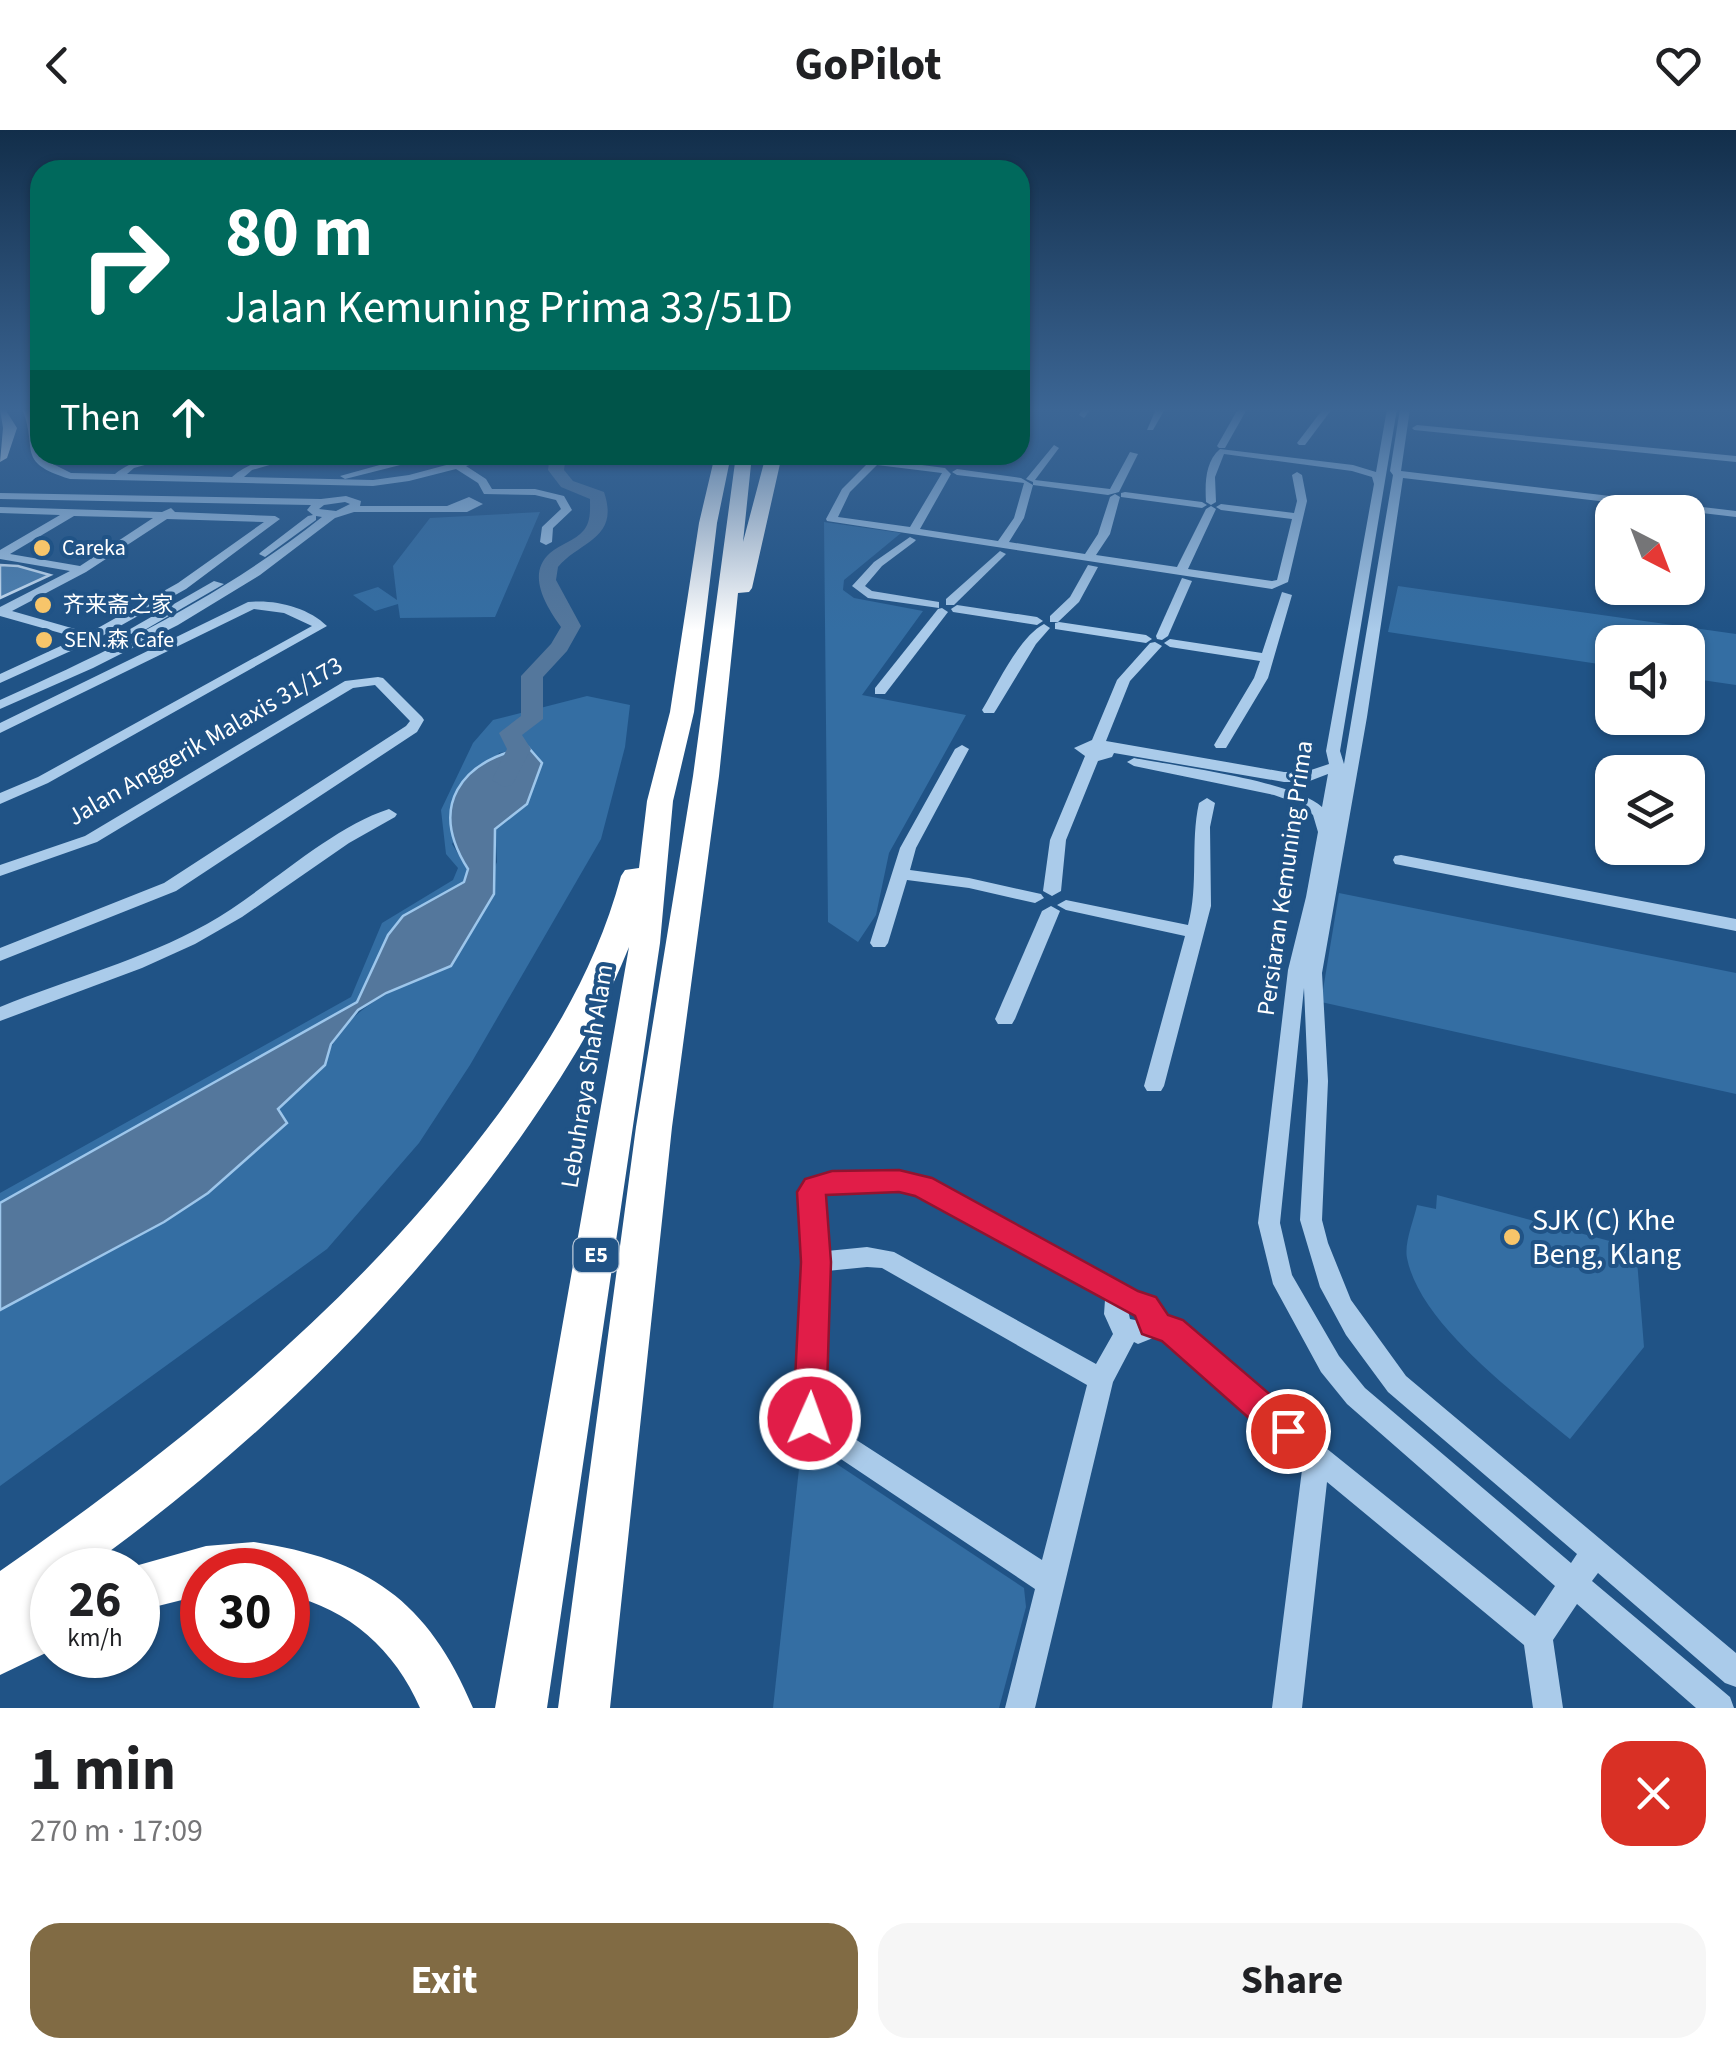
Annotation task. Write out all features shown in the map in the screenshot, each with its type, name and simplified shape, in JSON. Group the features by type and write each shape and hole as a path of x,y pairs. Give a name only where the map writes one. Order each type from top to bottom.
{"highway":[{"path":"706,483 708,523"},
{"name":"Lebuhraya Shah Alam","path":"521,1708 636,1001 660,801 682,712 708,523 717,483"},
{"name":"E5","path":"584,1708 654,1126 706,776 740,483"},
{"path":"716,672 729,646 767,483"},
{"path":"0,1600 194,1456 341,1322 435,1226 497,1146 594,995 614,955 640,851 660,801"},
{"path":"310,1579 360,1595 407,1634 436,1679 446,1708"},
{"path":"0,1650 30,1634"}],"street":[{"path":"483,483 487,491"},
{"path":"853,483 831,519 912,536 1283,589"},
{"path":"942,483 912,536 858,586 868,594 1269,658"},
{"path":"880,690 946,607 1001,549 1019,518 1029,483"},
{"path":"1034,483 1298,517"},
{"path":"989,710 1030,642 1075,599 1104,534 1121,483"},
{"path":"1194,932 1038,907 1058,840 1101,751 1124,680 1158,641 1211,506 1210,483"},
{"path":"1221,744 1269,658 1302,502 1298,483"},
{"name":"Persiaran Kemuning Prima","path":"1386,483 1333,751 1336,766 1326,832 1298,970 1269,1223 1280,1277 1302,1320 1356,1396 1719,1708"},
{"name":"Persiaran Kemuning Prima","path":"1387,483 1360,716 1312,973 1317,1060 1311,1220 1332,1288 1357,1336 1397,1384 1736,1672"},
{"path":"1482,483 1736,514"},
{"path":"0,694 77,661 227,578 340,498 355,506 478,504 487,491"},
{"path":"459,504 487,491 536,492 560,498 567,510 548,528 546,542"},
{"path":"0,498 321,510"},
{"path":"0,498 272,516 274,521 182,586 90,637 0,679"},
{"path":"0,612 82,570 174,509"},
{"path":"0,510 321,510"},
{"path":"0,705 181,619 260,570 321,510"},
{"path":"0,556 73,512"},
{"path":"0,556 82,570"},
{"path":"0,729 252,606 268,606 310,618 322,626 44,780 0,798"},
{"path":"0,612 90,637"},
{"name":"Jalan Anggerik Malaxis 31/173","path":"0,871 91,839 350,684 378,681 417,720 406,732 170,887 0,955"},
{"path":"879,942 919,823 962,749"},
{"path":"1101,751 1238,776 1307,777 1336,766"},
{"path":"1238,776 1308,802 1320,812 1326,832"},
{"path":"1154,1086 1202,906 1202,827 1207,803"},
{"path":"0,1014 184,942 244,907 326,848 388,814"},
{"path":"1401,860 1736,925"},
{"path":"901,874 1043,894"},
{"path":"1005,1019 1058,908"},
{"path":"1290,1054 1317,1060"},
{"path":"1052,1583 814,1426 809,1414 816,1262 810,1201 815,1187 832,1182 912,1182 1117,1294 1117,1320 1140,1328 1172,1330 1317,1456 1538,1637 1548,1708"},
{"path":"816,1262 886,1259 1101,1380"},
{"path":"1020,1708 1101,1380 1140,1328"},
{"path":"1287,1708 1317,1456"},
{"path":"1538,1637 1577,1584 1594,1552"}],"shaded area":[{"path":"540,512 495,617 400,618 398,604 375,611 353,595 378,587 397,600 393,566 430,518"},
{"path":"824,522 901,533 844,580 843,590 854,598 923,611 862,695 966,715 889,853 876,915 858,942 828,922"},
{"path":"1398,586 1673,625 1595,625 1595,663 1388,632"},
{"path":"1705,630 1736,634 1736,685 1705,680"},
{"path":"587,696 630,705 625,747 601,839 470,1065 419,1143 327,1249 0,1486 0,1310 164,1222 324,1065 344,1027 359,1013 393,991 451,966 497,862 495,829 527,804 528,747 499,753 452,844 468,869 464,882 403,916 388,935 358,1001 0,1203 0,1193 351,997 382,923 453,880 458,868 446,854 441,810 473,743 493,720"},
{"path":"528,747 542,763 527,804 495,829 494,894 451,966 386,993 358,1010 331,1044 325,1065 278,1109 287,1123 208,1193 164,1222 0,1310 0,1203 357,1002 388,935 403,916 464,882 468,869 451,825 451,806 458,790 484,763"},
{"path":"1339,893 1736,973 1736,1094 1321,1002"},
{"path":"1437,1195 1636,1248 1644,1347 1570,1439 1451,1334 1416,1283 1407,1258 1410,1232 1417,1205 1436,1209"},
{"path":"802,1441 1024,1588 1026,1607 999,1708 773,1708"}],"building":[{"path":"0,565 18,566 50,575 0,598"}],"waterway":[{"path":"504,780 519,749 510,733 532,719 532,676 560,647 571,626 547,580 549,566 592,532 599,518 598,496 566,483"}],"place":[{"name":"Careka","path":"42,548"},
{"name":"齐来斋之家","path":"43,605"},
{"name":"SEN.森 Cafe","path":"44,640"},
{"name":"SJK (C) Khe Beng, Klang","path":"1512,1237"}],"route":[{"path":"810,1419 816,1262 812,1192 815,1187 832,1182 899,1181 922,1186 1130,1302 1146,1306 1154,1318 1153,1324 1172,1330 1288,1431"}]}
